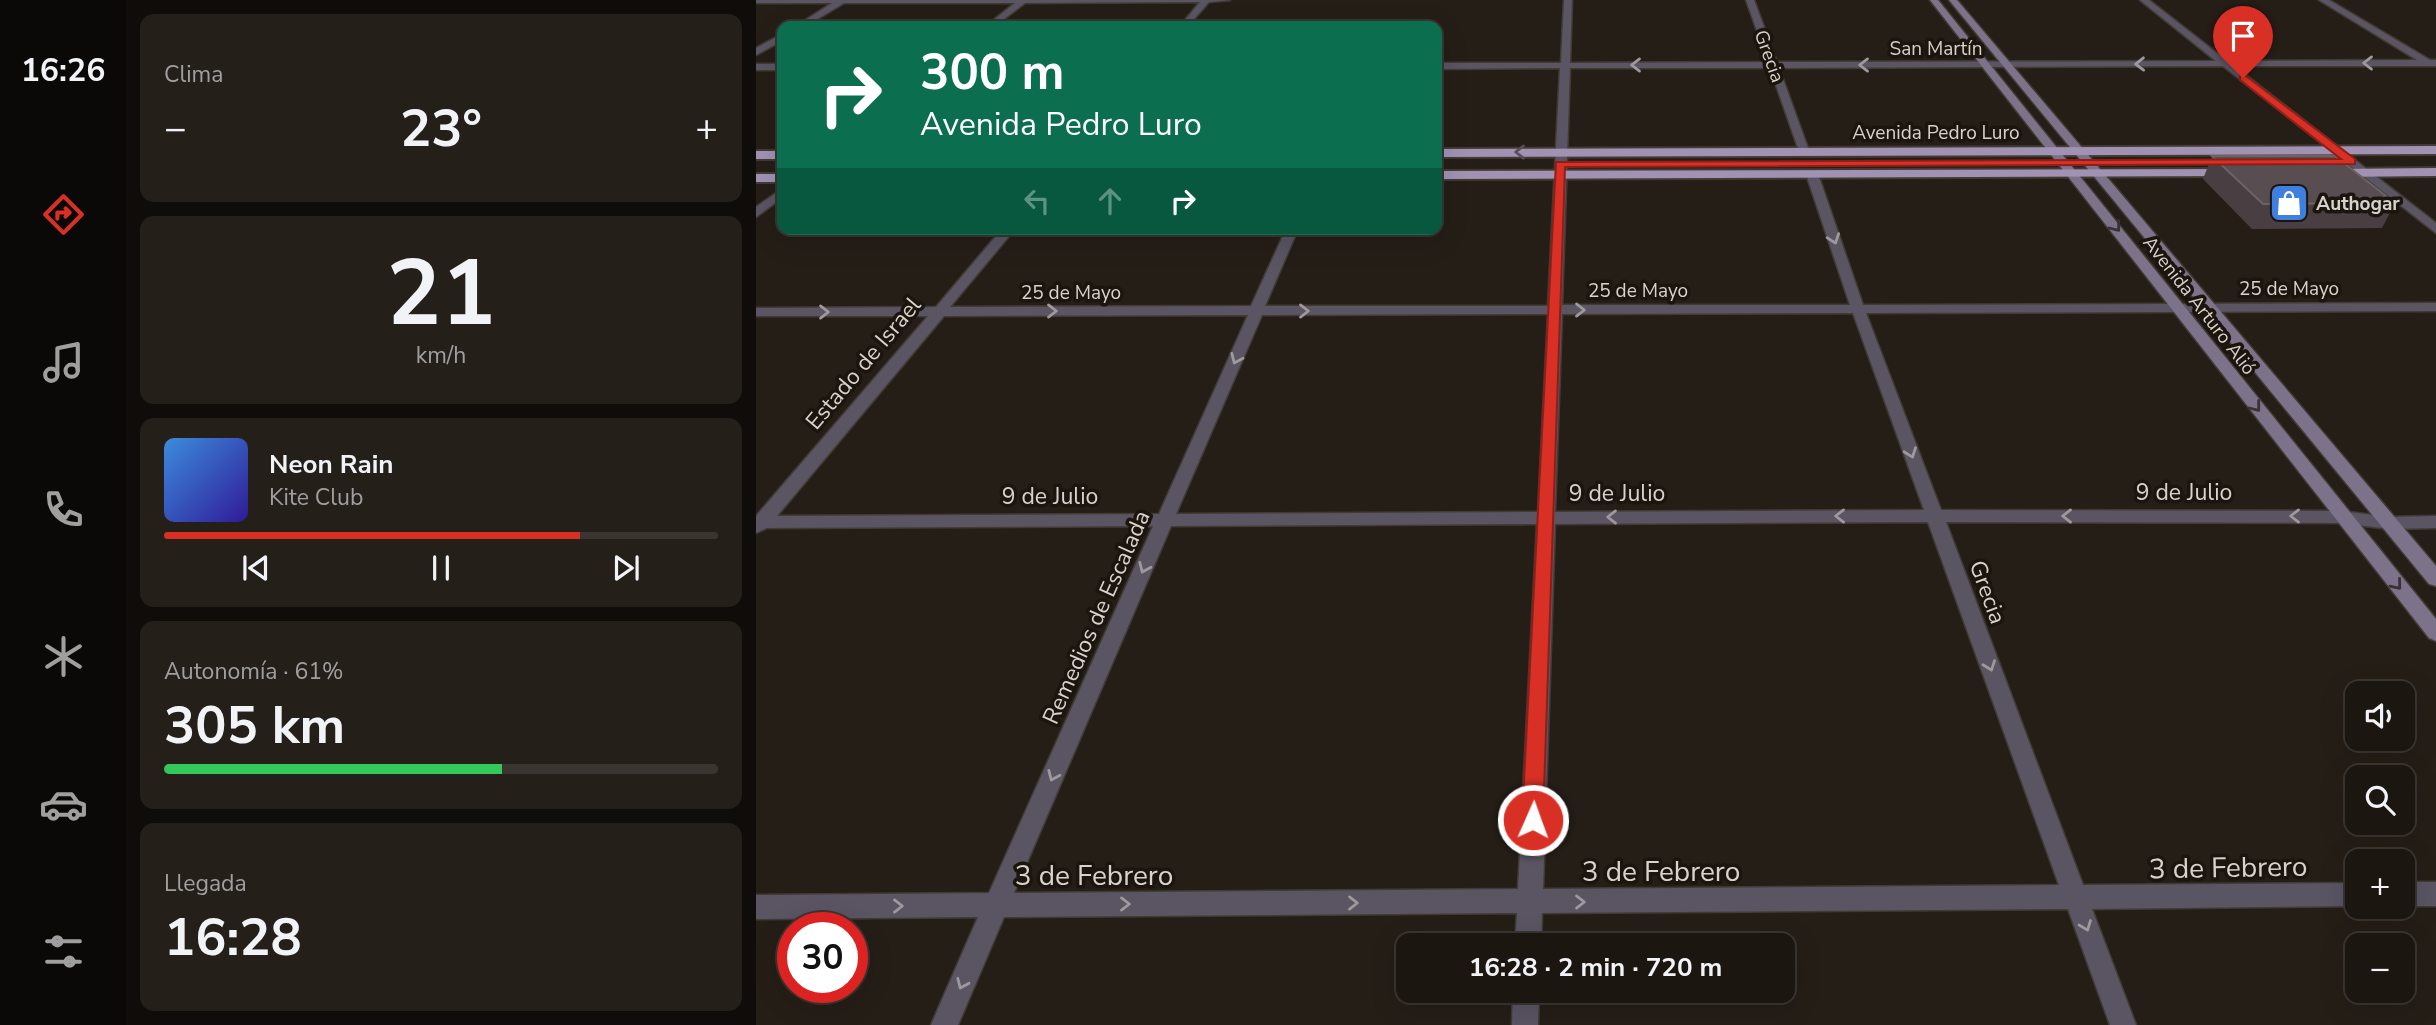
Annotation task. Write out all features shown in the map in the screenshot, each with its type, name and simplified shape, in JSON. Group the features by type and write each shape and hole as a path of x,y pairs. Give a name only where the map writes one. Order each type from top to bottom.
{"highway":[{"name":"Avenida Pedro Luro","path":"1442,153 1560,164 1812,174 2069,168 2088,162 2336,150 2436,150"},
{"name":"Avenida Pedro Luro","path":"1442,176 1560,164 1804,151 2056,151 2088,162 2245,173"},
{"path":"756,155 777,155"},
{"name":"Avenida Pedro Luro","path":"2088,162 2436,161"},
{"name":"Avenida Pedro Luro","path":"1442,164 2069,168"},
{"path":"756,166 777,166"},
{"path":"2312,173 2436,173"},
{"path":"756,178 777,177"}],"main road":[{"name":"Avenida Arturo Alió","path":"1934,0 2436,634"},
{"name":"Avenida Arturo Alió","path":"1953,0 2207,308 2436,579"}],"street":[{"path":"808,21 843,0"},
{"path":"996,21 1023,0"},
{"path":"1188,21 1207,0"},
{"path":"756,1 1226,0"},
{"path":"1528,933 1567,0"},
{"name":"Grecia","path":"1750,0 1804,151"},
{"path":"2144,0 2436,229"},
{"path":"2323,0 2433,65"},
{"path":"756,52 777,40"},
{"name":"San Martín","path":"1442,66 2433,65"},
{"path":"756,67 777,67"},
{"name":"Grecia","path":"1812,174 1858,309 2123,1025"},
{"path":"756,213 777,196"},
{"name":"Estado de Israel","path":"758,525 1004,235"},
{"name":"Remedios de Escalada","path":"944,1025 1290,235"},
{"name":"25 de Mayo","path":"756,312 2436,307"},
{"name":"9 de Julio","path":"758,525 1166,519 1934,516 2341,517 2389,523 2436,523"},
{"path":"2415,894 2436,894"},
{"name":"3 de Febrero","path":"756,907 2345,895"},
{"path":"1525,1025 1526,1003"}],"building":[{"path":"2212,156 2335,156 2395,203 2263,204"}],"place":[{"name":"Authogar","path":"2289,203"}],"route":[{"path":"1533,820 1560,164 2351,162 2243,78"}]}
